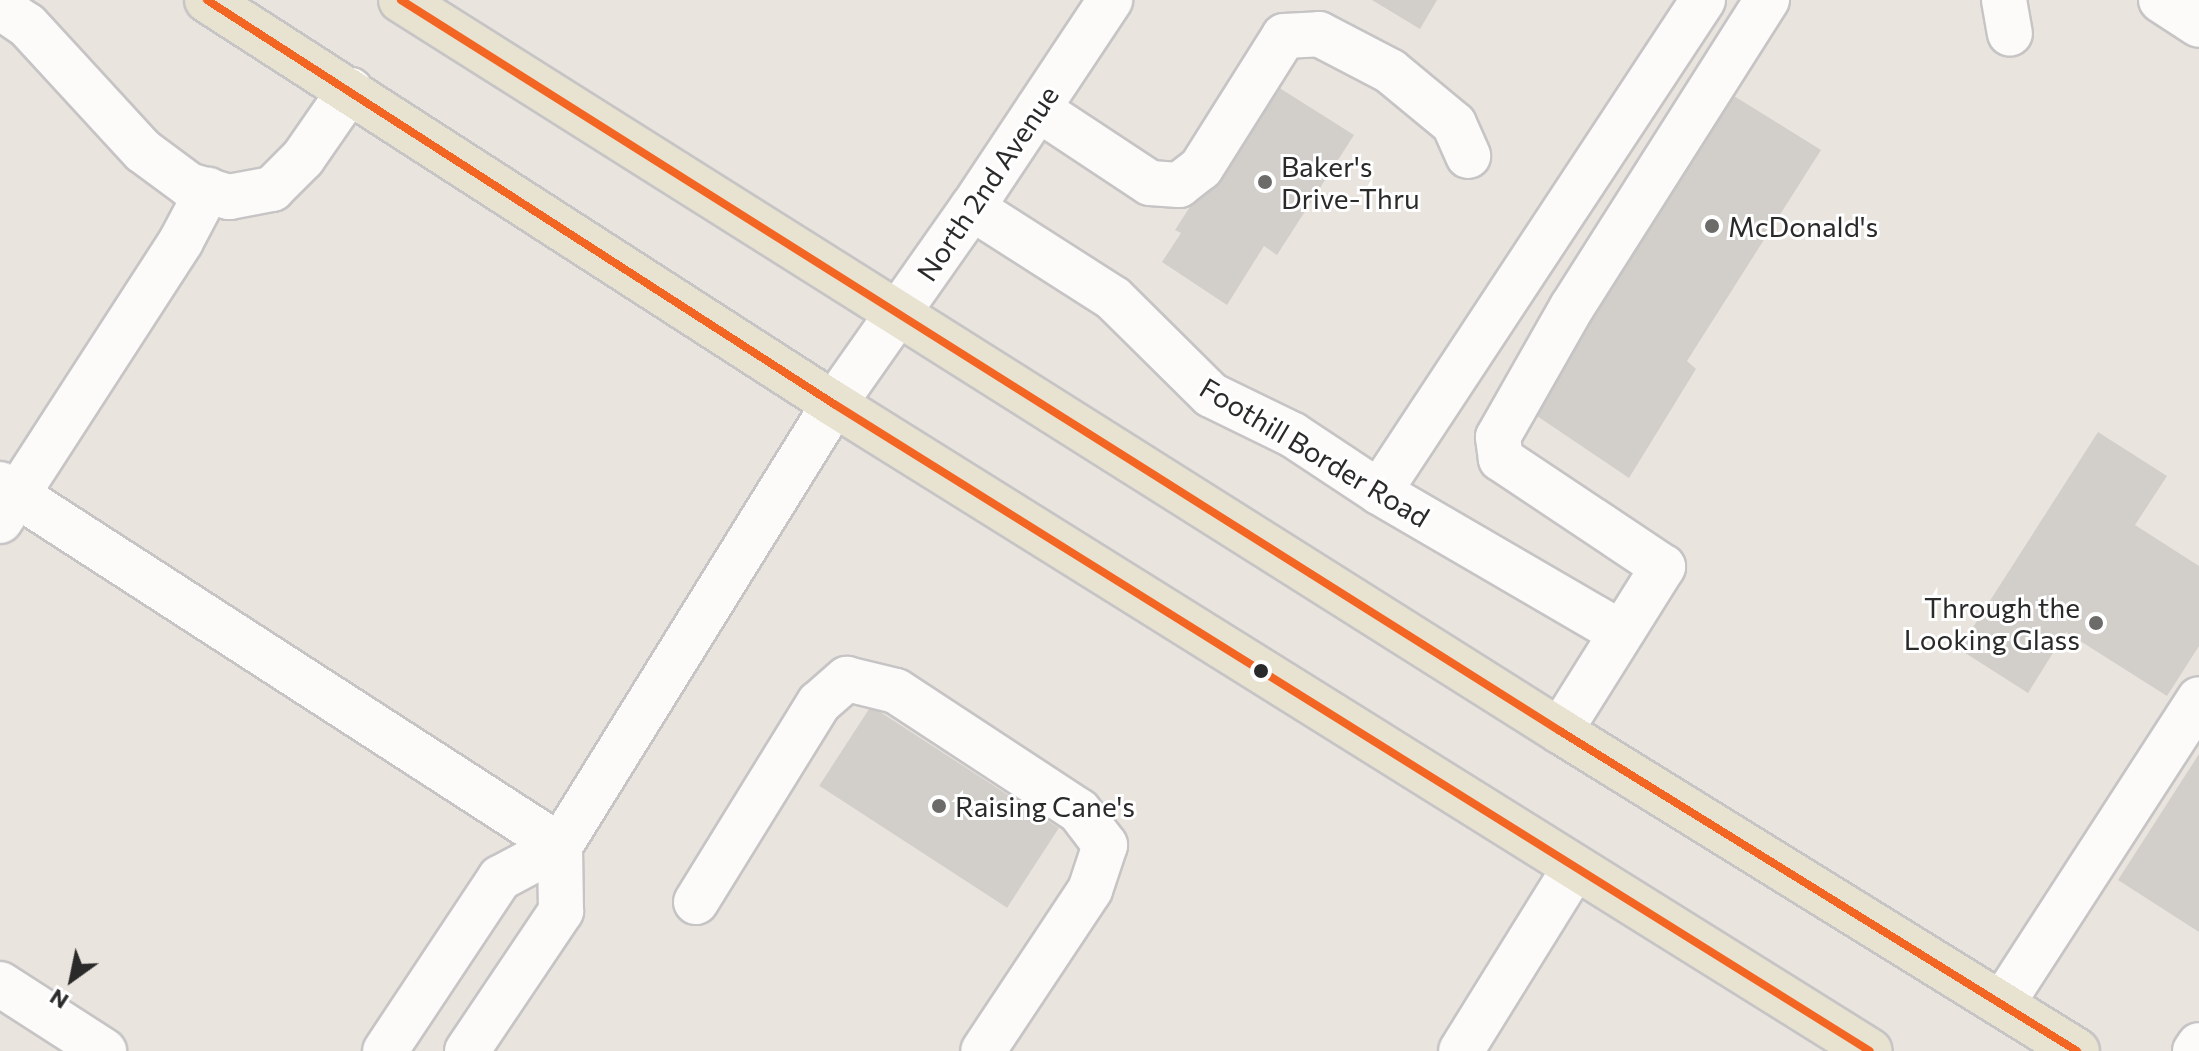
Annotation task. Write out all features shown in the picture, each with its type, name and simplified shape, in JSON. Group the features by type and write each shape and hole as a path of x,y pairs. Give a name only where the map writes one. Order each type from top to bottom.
{"main road":[{"path":"207,0 834,404 1870,1051"},
{"path":"406,1 1560,731 2077,1051"}],"street":[{"name":"North 2nd Avenue","path":"560,846 834,404 972,208 1110,0"},
{"path":"1379,492 1703,0"},
{"path":"2161,0 2199,25"},
{"path":"1560,731 1663,567 1501,459 1498,437 1572,307 1773,1"},
{"path":"0,7 27,25 143,151 189,185 229,197 272,189 303,158 350,90"},
{"path":"1038,109 1150,183 1179,185 1201,168 1284,36 1319,34 1390,71 1454,124 1468,156"},
{"path":"208,190 181,241 6,500 560,846"},
{"name":"Foothill Border Road","path":"972,208 1113,298 1211,395 1293,435 1379,492 1621,633"},
{"path":"696,902 819,703 847,679 896,691 1079,811 1105,845 1090,890 983,1051"},
{"path":"2002,1004 2199,699"},
{"path":"385,1051 500,878 560,846"},
{"path":"467,1051 561,911 560,846"},
{"path":"1461,1051 1575,867"},
{"path":"0,984 104,1051"},
{"path":"2195,1051 2199,1045"}],"building":[{"path":"1372,0 1437,0 1420,29"},
{"name":"Baker's Drive-Thru","path":"1270,82 1354,135 1277,255 1264,246 1227,305 1162,262 1181,233 1175,230"},
{"name":"McDonald's","path":"1734,96 1821,150 1687,361 1696,369 1629,478 1519,404 1591,302 1599,309"},
{"path":"2098,432 2167,476 2135,525 2199,566 2199,646 2167,696 2066,632 2028,693 1959,649"},
{"name":"Raising Cane's","path":"871,706 1059,828 1007,908 819,786"},
{"path":"2199,754 2199,932 2118,880"}],"transit line":[{"path":"207,0 834,404 1870,1051"},
{"path":"401,0 1560,731 2077,1051"}],"place":[{"name":"Baker's Drive-Thru","path":"1265,182"},
{"name":"McDonald's","path":"1712,226"},
{"name":"Through the Looking Glass","path":"2096,623"},
{"name":"Raising Cane's","path":"939,806"}]}
